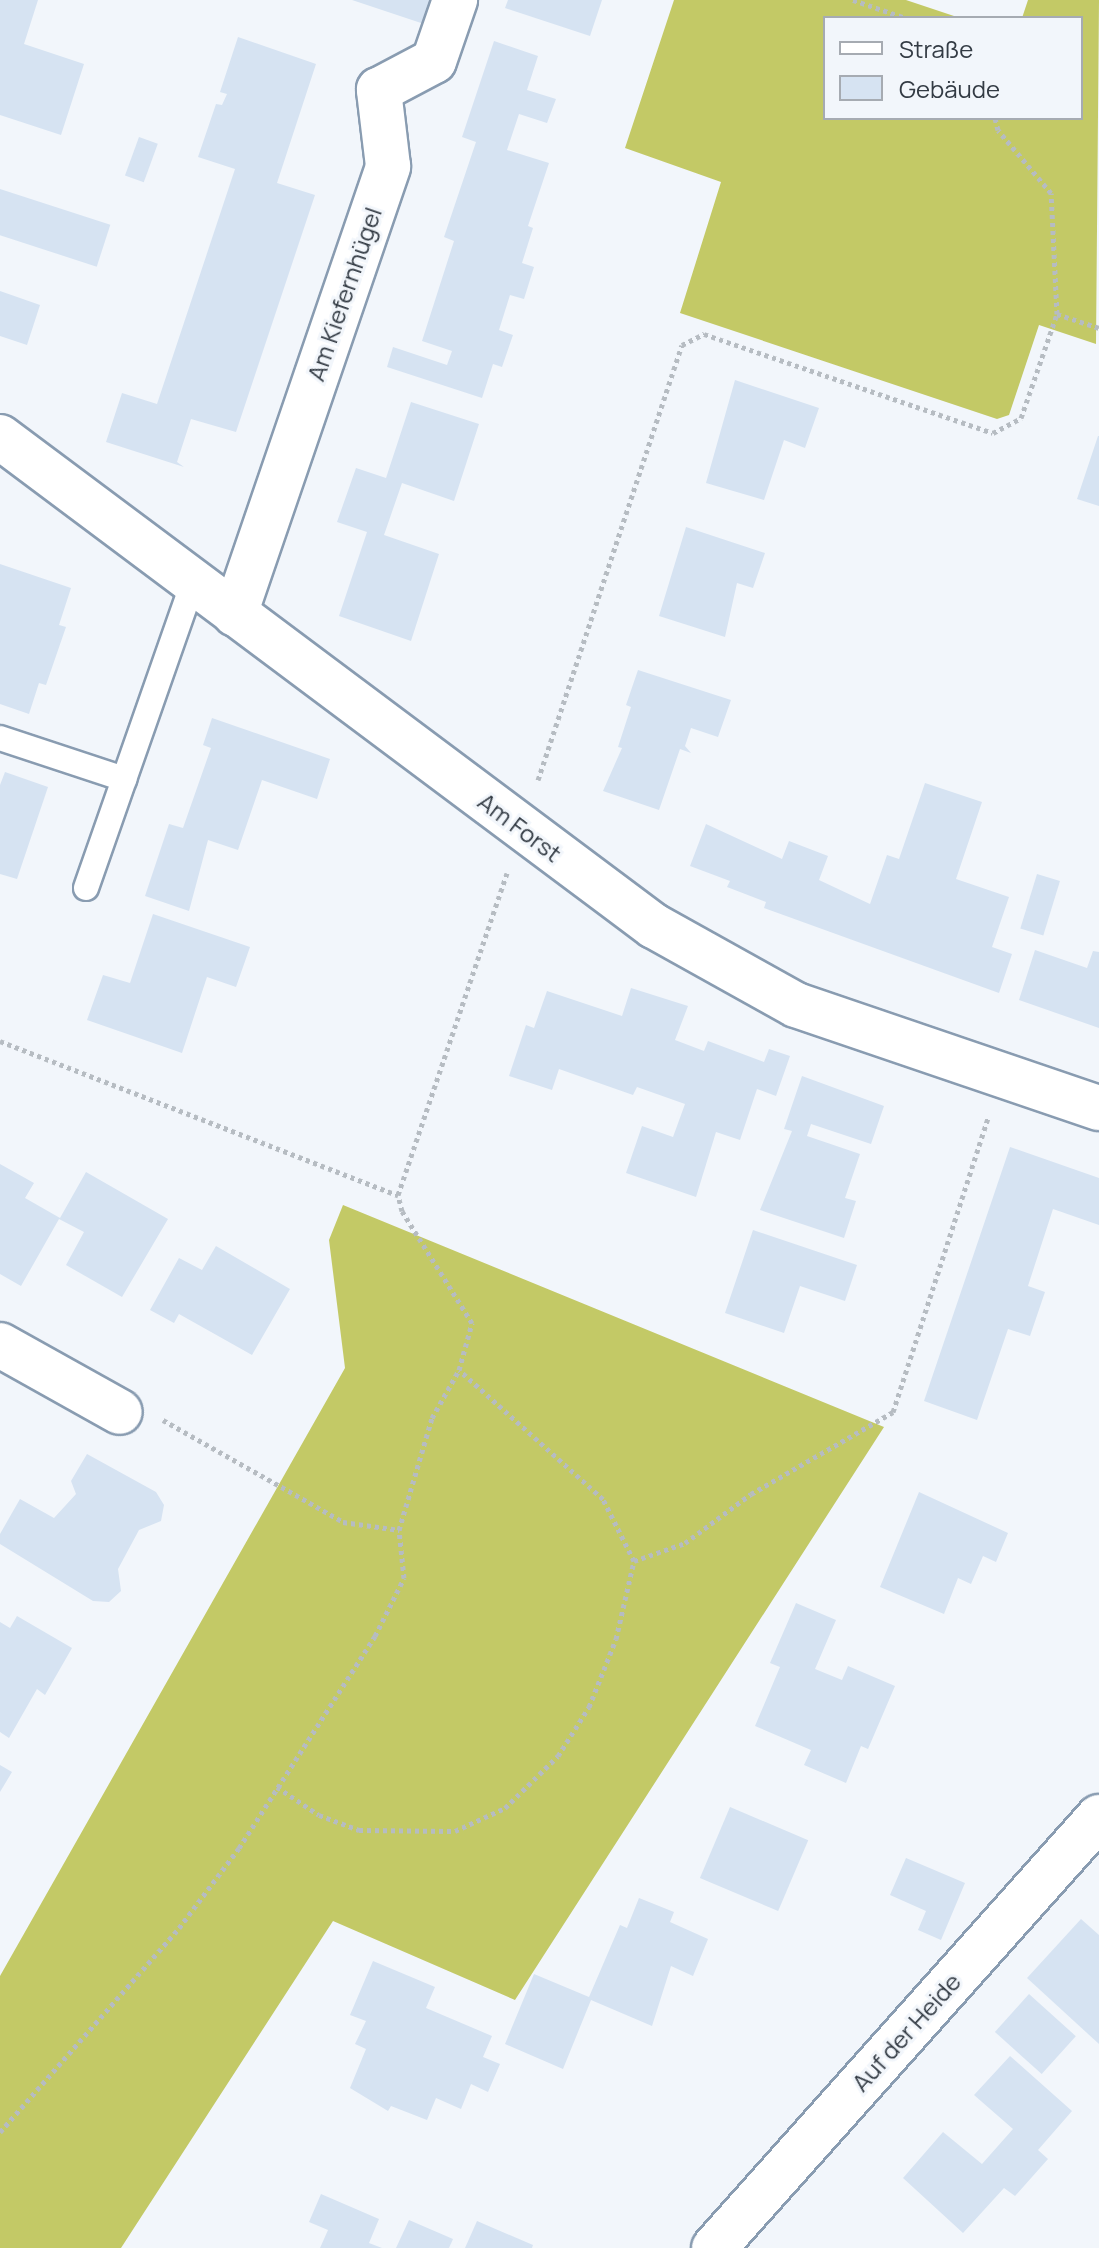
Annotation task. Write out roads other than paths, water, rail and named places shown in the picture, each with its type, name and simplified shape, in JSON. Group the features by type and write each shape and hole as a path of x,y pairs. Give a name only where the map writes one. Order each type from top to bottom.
{"street":[{"name":"Am Kiefernhügel","path":"235,614 388,166 379,90 434,61 455,0"},
{"name":"Am Forst","path":"0,437 522,829 654,926 723,969 796,1005 1099,1108"},
{"path":"0,1345 120,1412"},
{"name":"Auf der Heide","path":"714,2248 1099,1817"}],"lane":[{"path":"86,888 193,582"},
{"path":"0,738 124,779"}]}
